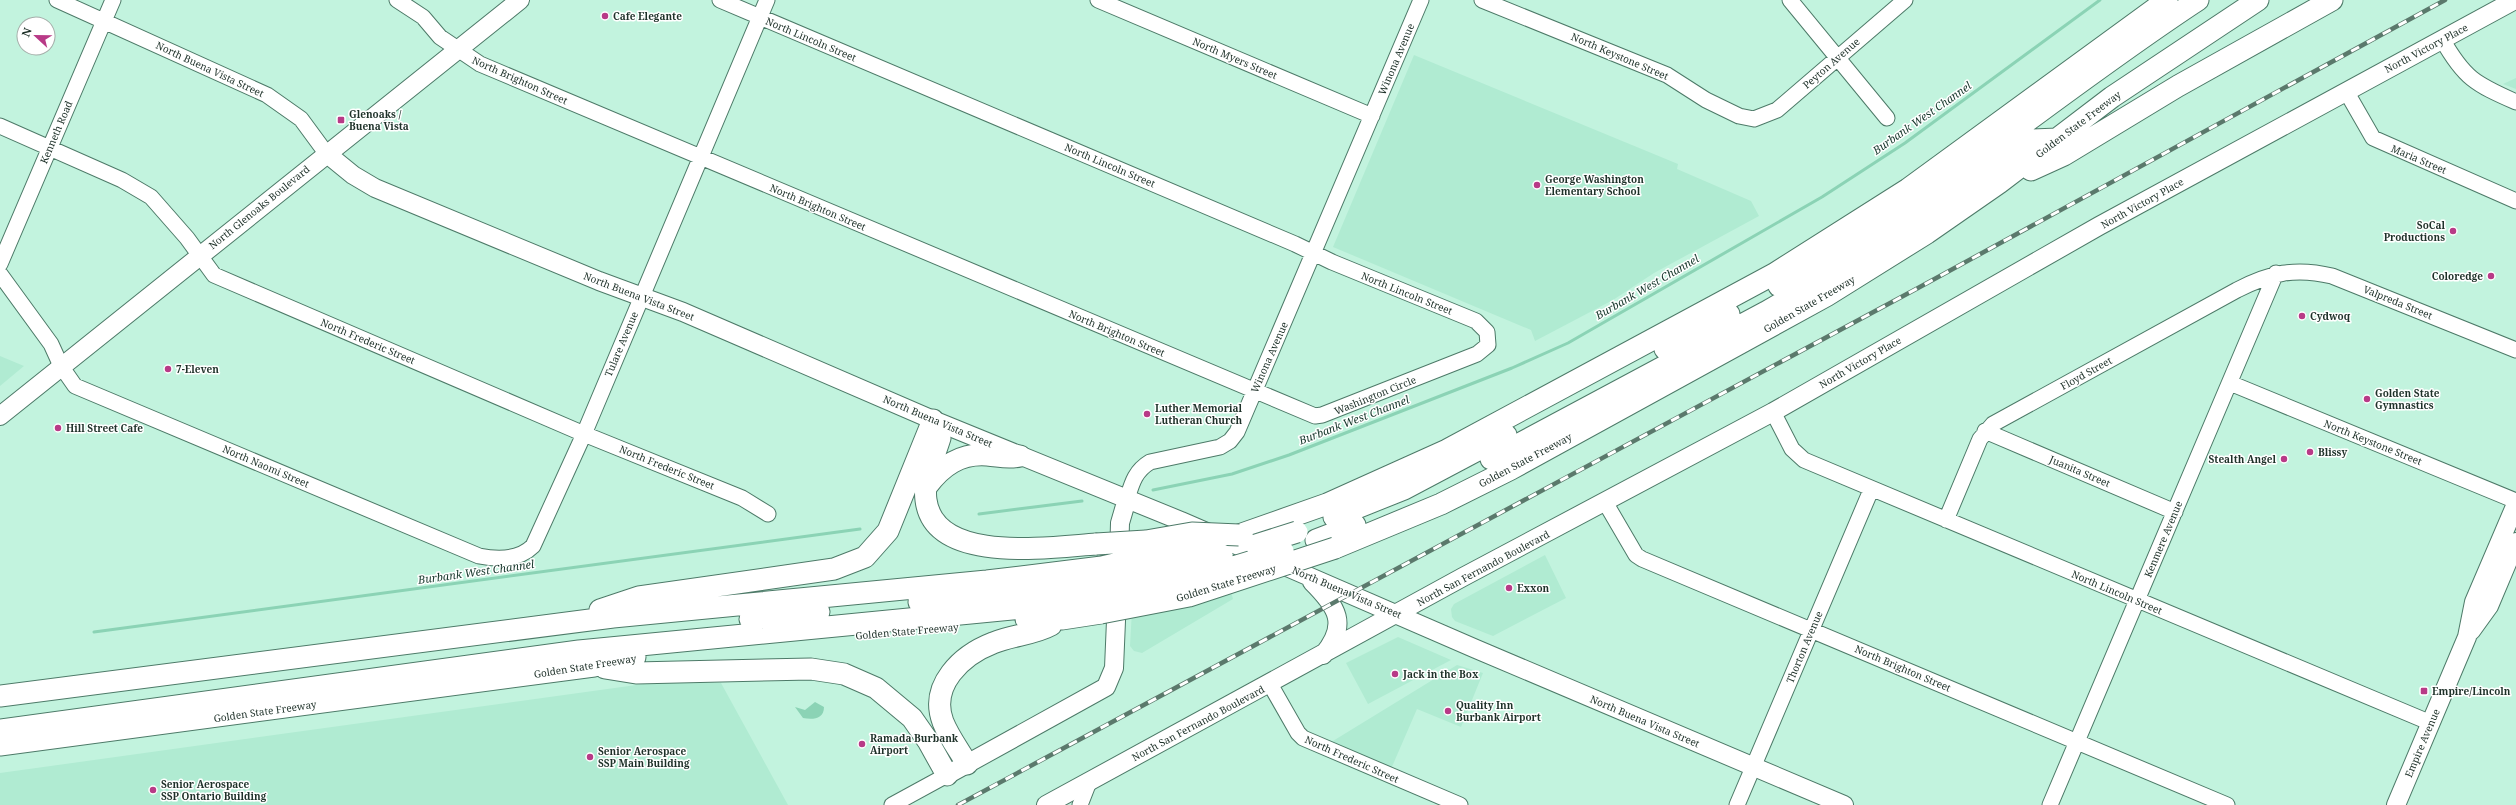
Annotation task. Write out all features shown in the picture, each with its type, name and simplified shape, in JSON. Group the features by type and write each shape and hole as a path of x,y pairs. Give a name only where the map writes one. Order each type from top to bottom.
{"highway":[{"path":"2146,14 2162,0"},
{"name":"Golden State Freeway","path":"0,745 594,666 629,658 1042,618 1062,619 1102,589 1239,535 1277,523 1368,488 1447,450 1774,274 1908,189 2146,14 2168,0"},
{"path":"0,710 508,645 874,606 986,596 1102,589 1144,589 1193,578 1306,536 1404,489 1830,258 1921,198 2094,71 2198,0"},
{"name":"Golden State Freeway","path":"0,696 562,624 1102,589 1189,596 1335,548 1441,504 1511,469 1766,330 1927,233 1999,183 2112,97 2258,0"},
{"path":"1999,183 2064,156 2178,86 2332,0"},
{"path":"1306,536 1347,529 1438,487 1766,312 1873,248 2029,140 2058,139"},
{"path":"939,422 926,487 927,508 937,527 961,541 1011,548 1146,542 1192,533 1239,535"},
{"path":"562,624 639,597 834,569 865,557 888,531 939,422"},
{"path":"926,487 939,470 952,462 969,456 987,455 1006,459 1020,456"},
{"path":"0,730 579,651 1035,607 1102,589"},
{"path":"967,764 947,730 941,709 944,685 955,667 969,654 994,642 1047,627 1062,619"},
{"path":"594,666 636,672 811,669 844,674 876,688 912,718 928,741 947,775"}],"main road":[{"name":"North Glenoaks Boulevard","path":"0,416 326,153 520,0"},
{"name":"North Victory Place","path":"1772,412 2099,226 2515,0"},
{"name":"North Buena Vista Street","path":"326,153 352,175 375,188 599,281 641,295 939,422 1127,499 1844,805"},
{"name":"North San Fernando Boulevard","path":"1046,805 1772,412"},
{"name":"Winona Avenue","path":"967,764 1106,686 1114,668 1120,523 1127,499"},
{"name":"Empire Avenue","path":"2396,805 2467,636 2474,602 2516,503"},
{"name":"Empire Avenue","path":"2467,636 2488,606 2516,542"},
{"path":"1304,574 1330,600 1338,617 1336,637 1323,656"},
{"path":"947,775 967,764"}],"street":[{"name":"North Buena Vista Street","path":"56,0 104,20 267,95 301,119 326,153"},
{"name":"Kenneth Road","path":"0,264 113,0"},
{"name":"North Brighton Street","path":"397,0 417,12 440,37 480,64 1254,390"},
{"name":"North Lincoln Street","path":"720,0 1476,321 1484,326 1489,340"},
{"name":"Tulare Avenue","path":"480,556 492,559 518,557 526,553 533,546 584,434 699,157 767,0"},
{"name":"North Myers Street","path":"1098,0 1372,116"},
{"name":"Winona Avenue","path":"1127,499 1134,478 1150,462 1220,446 1230,442 1237,432 1421,0"},
{"name":"North Keystone Street","path":"1482,0 1667,75 1706,100 1739,116 1754,119"},
{"path":"1790,0 1887,118"},
{"name":"Peyton Avenue","path":"1754,119 1777,110 1905,0"},
{"path":"2442,39 2457,66 2476,84 2516,102"},
{"name":"Maria Street","path":"2346,91 2373,138 2516,201"},
{"name":"North Frederic Street","path":"0,126 122,180 151,197 200,255 214,275 584,434 742,498 768,514"},
{"name":"Valpreda Street","path":"2276,273 2310,272 2332,276 2516,350"},
{"name":"Kenmere Avenue","path":"2050,805 2276,273"},
{"name":"Floyd Street","path":"1985,431 2003,418 2230,294 2276,273"},
{"path":"0,274 50,344 61,366"},
{"name":"Washington Circle","path":"1254,390 1314,416 1322,415 1478,354 1486,349 1489,340"},
{"name":"North Naomi Street","path":"61,366 75,386 480,556"},
{"name":"North Keystone Street","path":"2230,383 2516,503"},
{"name":"North Lincoln Street","path":"1772,412 1792,449 1804,460 1871,490 2431,723"},
{"path":"1946,520 1985,431"},
{"name":"Juanita Street","path":"1985,431 2175,512"},
{"name":"Thorton Avenue","path":"1737,805 1871,490"},
{"name":"North Brighton Street","path":"1605,502 1636,555 1642,559 1812,629 2227,805"},
{"name":"North Frederic Street","path":"1270,684 1298,733 1303,738 1460,805"},
{"path":"892,805 947,775"},
{"path":"1080,805 1089,782"}],"shaded area":[{"name":"George Washington Elementary School","path":"1414,55 1678,164 1677,169 1751,201 1759,216 1654,273 1613,300 1535,341 1531,330 1333,247"},
{"path":"2516,78 2516,89 2503,84"},
{"path":"0,356 24,366 0,386"},
{"path":"1545,555 1566,598 1493,636 1455,621 1452,617 1451,609 1454,604"},
{"path":"1135,557 1224,567 1233,599 1142,653 1134,651 1130,646"},
{"path":"1398,637 1451,660 1368,704 1346,663"},
{"path":"1457,665 1483,673 1461,727 1417,709 1391,769 1328,744"},
{"path":"658,682 721,683 788,805 0,805 0,773"},
{"path":"815,702 824,707 824,711 820,716 814,719 803,718 795,707 805,710"}],"waterway":[{"name":"Burbank West Channel","path":"1153,490 1232,474 1289,455 1512,368 1568,343 1822,197 1905,143 2100,0"},
{"name":"Burbank West Channel","path":"979,514 1082,501"},
{"name":"Burbank West Channel","path":"94,632 860,529"}],"railway":[{"path":"958,805 1918,288 2445,0"}],"place":[{"name":"Cafe Elegante","path":"605,16"},
{"name":"Glenoaks / Buena Vista","path":"341,120"},
{"name":"George Washington Elementary School","path":"1537,185"},
{"name":"SoCal Productions","path":"2453,231"},
{"name":"Coloredge","path":"2491,276"},
{"name":"Cydwoq","path":"2302,316"},
{"name":"7-Eleven","path":"168,369"},
{"name":"Golden State Gymnastics","path":"2367,399"},
{"name":"Luther Memorial Lutheran Church","path":"1147,414"},
{"name":"Hill Street Cafe","path":"58,428"},
{"name":"Blissy","path":"2310,452"},
{"name":"Stealth Angel","path":"2284,459"},
{"name":"Exxon","path":"1509,588"},
{"name":"Jack in the Box","path":"1395,674"},
{"name":"Empire/Lincoln","path":"2424,691"},
{"name":"Quality Inn Burbank Airport","path":"1448,711"},
{"name":"Ramada Burbank Airport","path":"862,744"},
{"name":"Senior Aerospace SSP Main Building","path":"590,757"},
{"name":"Senior Aerospace SSP Ontario Building","path":"153,790"}]}
